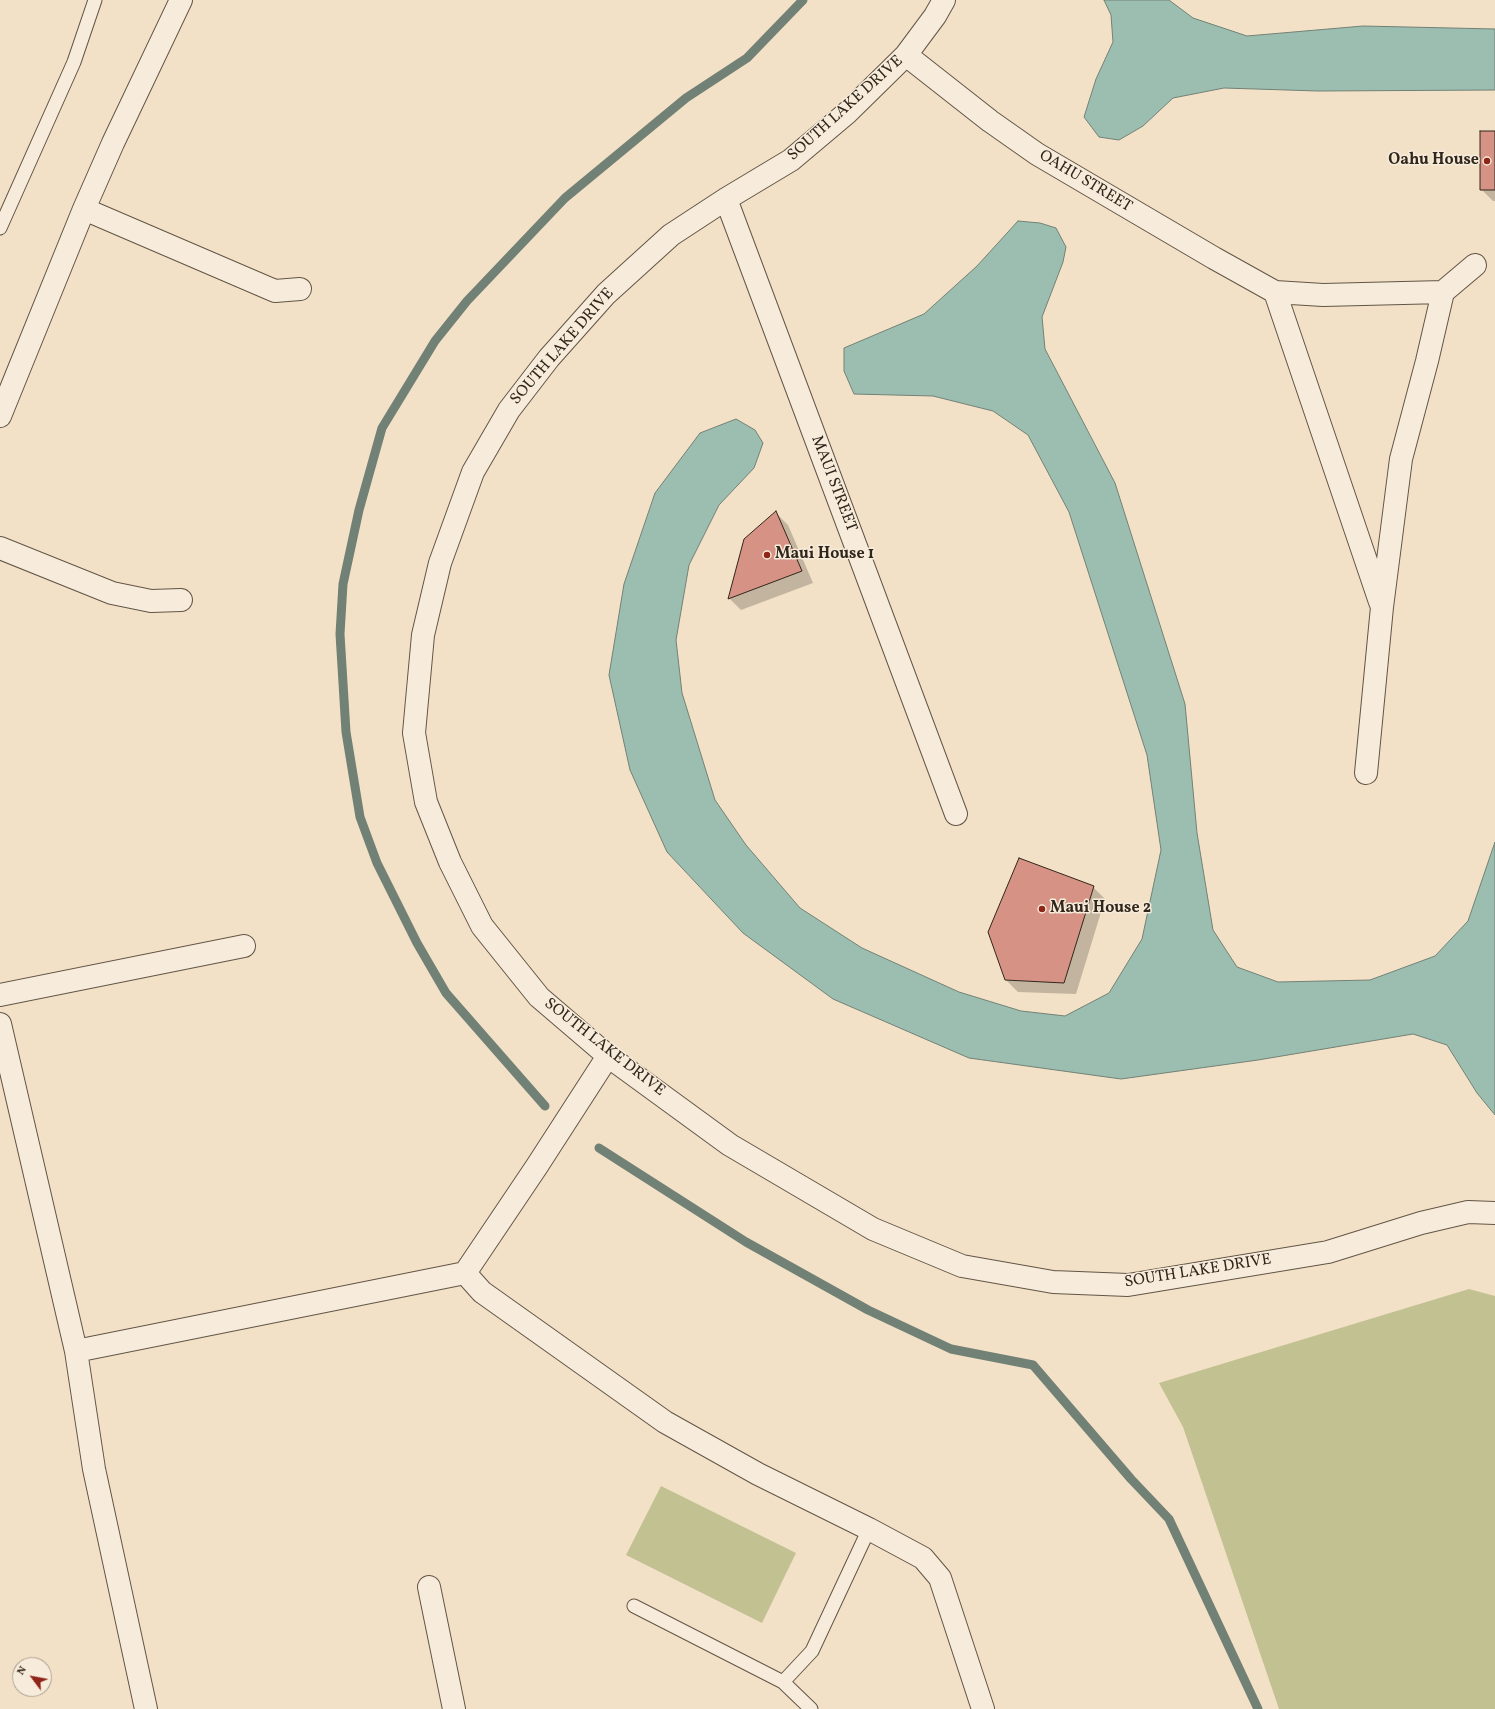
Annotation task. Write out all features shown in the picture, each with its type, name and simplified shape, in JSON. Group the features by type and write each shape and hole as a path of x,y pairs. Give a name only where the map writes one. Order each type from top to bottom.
{"street":[{"path":"0,416 84,209 113,143 181,0"},
{"name":"SOUTH LAKE DRIVE","path":"944,0 906,55 848,112 791,160 726,199 671,235 606,294 549,358 509,410 473,472 440,563 423,635 414,733 426,802 450,862 482,926 539,997 608,1056 730,1145 866,1225 962,1266 1052,1282 1128,1285 1328,1252 1421,1223 1468,1212 1495,1213"},
{"name":"OAHU STREET","path":"906,55 990,121 1037,154 1275,292"},
{"name":"MAUI STREET","path":"726,199 956,814"},
{"path":"84,209 275,291 300,289"},
{"path":"1366,773 1382,607 1401,459 1428,361 1443,292 1475,265"},
{"path":"1382,607 1275,292 1323,295 1443,292"},
{"path":"0,548 112,592 151,601 181,600"},
{"path":"0,995 244,946"},
{"path":"0,1024 76,1351 94,1469 146,1709"},
{"path":"76,1351 465,1273 537,1166 608,1056"},
{"path":"465,1273 482,1292 665,1422 758,1474 924,1558 940,1578 983,1709"},
{"path":"429,1587 454,1709"}],"lane":[{"path":"0,228 74,62 95,0"},
{"path":"783,1682 812,1651 869,1529"},
{"path":"634,1606 783,1682 811,1709"}],"shaded area":[{"path":"1104,0 1169,0 1193,18 1247,36 1363,26 1495,29 1495,90 1318,91 1224,88 1173,98 1143,126 1119,140 1099,137 1084,117 1096,79 1113,42 1111,15"},
{"path":"1018,221 1040,223 1056,228 1066,247 1063,262 1042,317 1045,349 1115,483 1185,704 1197,833 1213,930 1237,967 1278,982 1370,980 1435,956 1468,921 1495,842 1495,1115 1477,1093 1447,1045 1413,1034 1258,1060 1121,1079 969,1058 833,999 743,933 667,852 630,770 609,675 624,584 655,493 700,433 736,419 755,430 763,443 754,468 719,505 689,565 676,640 682,693 715,800 746,845 800,908 862,948 959,992 1021,1011 1065,1016 1109,993 1142,939 1161,850 1147,755 1069,512 1028,435 993,411 933,396 854,394 844,371 844,348 924,314 977,266"},
{"path":"1469,1289 1495,1296 1495,1709 1279,1709 1183,1427 1159,1383"},
{"path":"661,1486 796,1553 762,1623 626,1555"}],"building":[{"name":"Oahu House","path":"1480,131 1495,131 1495,190 1480,190"},
{"name":"Maui House 1","path":"776,511 802,571 728,599 744,539"},
{"name":"Maui House 2","path":"1019,858 1094,886 1064,983 1005,980 988,932"}],"waterway":[{"path":"545,1106 446,993 417,943 377,863 360,817 346,732 340,634 343,584 359,510 382,428 435,341 467,301 565,198 686,98 747,58 803,0"},
{"path":"599,1148 746,1242 868,1310 951,1349 1033,1365 1131,1479 1169,1519 1258,1709"}],"place":[{"name":"Oahu House","path":"1487,161"},
{"name":"Maui House 1","path":"767,555"},
{"name":"Maui House 2","path":"1042,909"}]}
